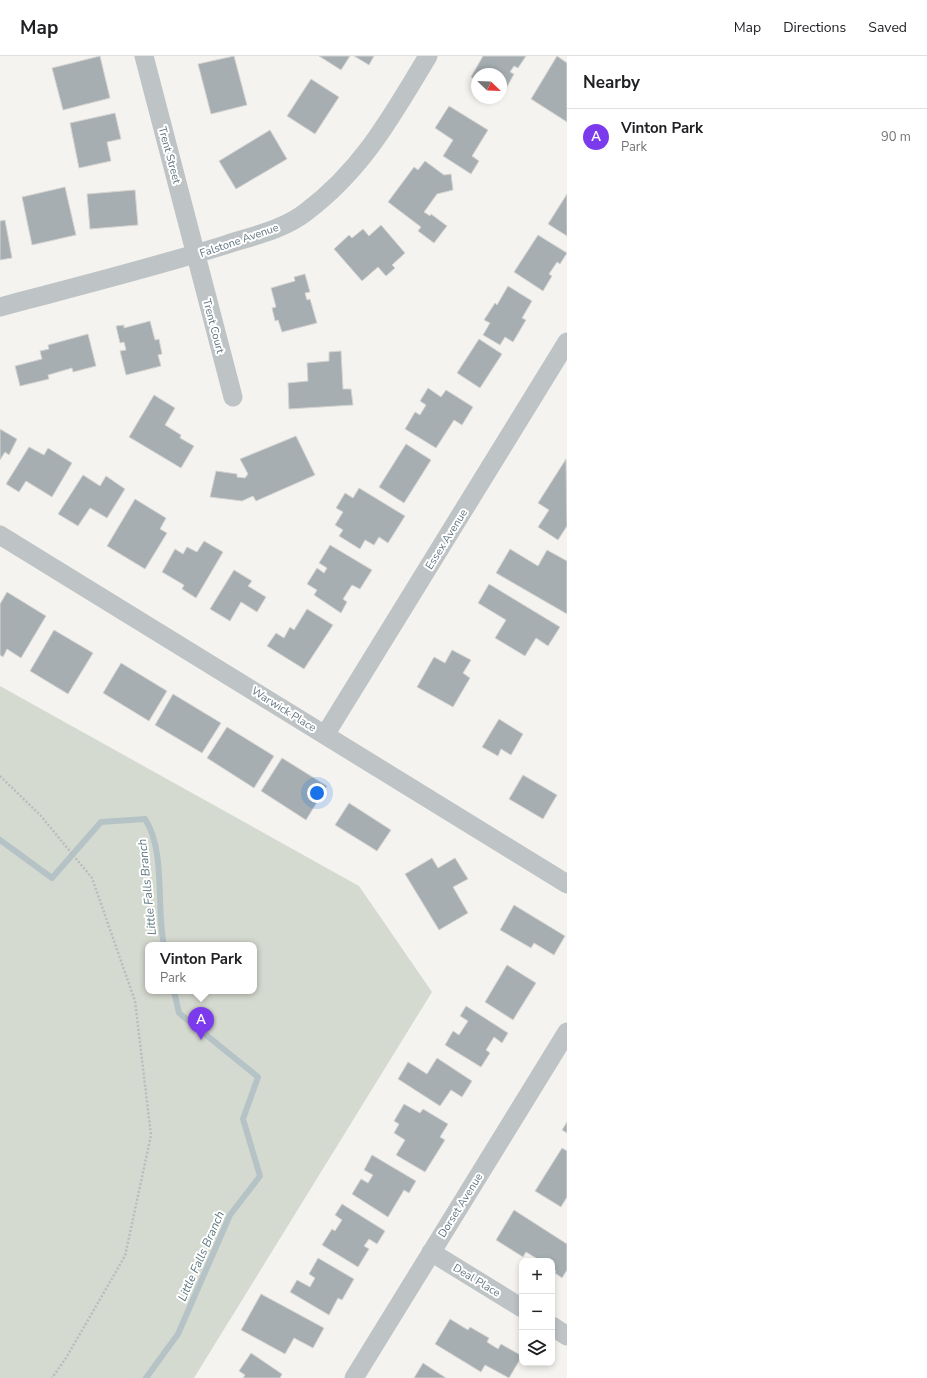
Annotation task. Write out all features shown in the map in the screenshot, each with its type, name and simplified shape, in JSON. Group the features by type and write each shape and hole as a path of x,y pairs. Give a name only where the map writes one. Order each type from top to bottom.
{"street":[{"name":"Trent Street","path":"144,56 196,254"},
{"name":"Falstone Avenue","path":"0,307 196,254 275,229 305,213 330,193 353,170 378,139 428,56"},
{"name":"Trent Court","path":"196,254 233,397"},
{"name":"Essex Avenue","path":"325,735 567,342"},
{"name":"Warwick Place","path":"0,535 567,884"},
{"name":"Dorset Avenue","path":"354,1378 567,1032"},
{"name":"Deal Place","path":"431,1252 519,1306"},
{"path":"555,1328 567,1336"}],"path":[{"path":"0,776 41,816 92,878 135,1001 151,1135 125,1256 66,1358 52,1378"}],"shaded area":[{"path":"0,686 359,886 432,992 194,1378 0,1378"}],"building":[{"path":"100,56 110,98 63,110 52,68"},
{"path":"234,56 247,105 211,114 198,64"},
{"path":"319,56 350,56 341,70"},
{"path":"354,56 374,56 369,65"},
{"path":"483,56 526,56 518,68 514,66 510,72 514,74 507,87 507,68 476,68"},
{"path":"557,56 567,63 567,122 531,99"},
{"path":"311,79 339,97 315,134 287,116"},
{"path":"449,106 488,130 472,156 479,161 471,174 443,156 453,140 435,128"},
{"path":"115,113 121,139 107,142 111,161 79,168 70,123"},
{"path":"270,130 287,159 236,189 219,161"},
{"path":"425,161 444,175 451,174 453,190 437,194 424,212 430,216 431,214 447,226 434,243 418,231 421,227 388,202 414,167 418,170"},
{"path":"65,187 76,235 32,245 22,197"},
{"path":"135,190 138,225 90,229 87,194"},
{"path":"567,194 567,236 548,224"},
{"path":"5,220 12,258 0,260 0,221"},
{"path":"381,225 405,253 392,265 395,268 386,276 378,267 362,281 334,249 349,235 352,238 363,229 369,236"},
{"path":"538,235 567,253 560,264 557,262 549,274 552,276 543,291 514,272"},
{"path":"305,274 310,292 305,293 307,300 310,299 317,323 282,332 278,320 275,321 272,308 276,307 271,288 295,281 294,277"},
{"path":"508,286 532,301 522,318 526,320 513,342 505,337 500,345 483,335 490,323 484,320 495,303 497,305"},
{"path":"150,321 155,340 159,339 162,354 158,355 161,366 126,375 120,351 126,350 124,342 120,343 116,326 124,325 124,328"},
{"path":"88,334 96,366 73,372 72,368 48,375 49,379 20,386 15,366 42,359 40,351 49,349 48,345"},
{"path":"479,339 502,354 480,388 457,373"},
{"path":"341,351 343,389 351,389 353,405 289,409 288,383 308,381 307,363 329,361 329,352"},
{"path":"428,388 441,397 446,390 473,407 462,425 454,420 436,448 405,429 415,412 420,415 426,405 420,401"},
{"path":"154,395 175,408 165,425 181,435 180,438 194,446 181,468 129,437"},
{"path":"0,429 17,439 9,455 5,452 0,460"},
{"path":"296,436 315,475 256,501 253,496 242,501 210,497 216,471 237,474 237,477 245,478 248,474 240,459"},
{"path":"406,444 431,460 404,503 379,487"},
{"path":"29,447 44,455 48,448 72,463 52,497 26,481 19,492 6,484"},
{"path":"566,459 567,526 558,540 538,527 549,510 538,503"},
{"path":"83,475 100,486 106,476 125,489 107,518 90,508 78,526 58,514"},
{"path":"359,488 405,516 388,543 379,537 374,545 365,540 360,549 339,536 343,530 335,525 343,512 336,508 345,493 353,498"},
{"path":"135,499 166,518 160,529 167,533 145,569 107,546"},
{"path":"204,541 223,552 196,598 182,589 184,585 162,572 175,549 183,554 187,547 197,552"},
{"path":"330,545 372,570 360,589 352,585 343,599 347,602 341,613 314,595 317,590 307,584 317,568 324,573 327,568 319,563"},
{"path":"510,549 538,566 547,550 567,561 567,614 496,573"},
{"path":"234,570 252,581 248,586 266,597 257,612 241,602 230,621 210,609"},
{"path":"489,584 560,627 548,646 536,638 525,656 495,638 506,620 478,603"},
{"path":"7,592 46,616 21,658 7,649 3,657 0,655 0,604"},
{"path":"307,609 333,625 304,669 267,646 276,633 284,638 290,627 294,630"},
{"path":"54,630 93,653 68,694 30,671"},
{"path":"452,650 471,660 463,673 470,678 453,707 417,687 434,657 445,663"},
{"path":"121,663 167,691 149,721 103,693"},
{"path":"173,694 221,723 202,753 155,725"},
{"path":"499,719 523,734 511,755 501,749 498,756 482,747"},
{"path":"227,727 274,756 254,788 207,758"},
{"path":"282,758 327,786 306,820 261,791"},
{"path":"523,775 557,795 543,819 509,799"},
{"path":"349,803 391,830 377,851 335,825"},
{"path":"432,858 438,868 455,858 468,879 453,887 468,913 439,930 405,874"},
{"path":"514,905 565,936 554,955 534,943 531,948 500,930"},
{"path":"507,965 536,983 513,1020 485,1002"},
{"path":"466,1006 508,1033 502,1043 494,1037 486,1050 490,1053 481,1067 445,1045 453,1031 459,1035 468,1021 460,1016"},
{"path":"437,1058 472,1081 462,1097 451,1090 440,1106 398,1079 408,1062 427,1074"},
{"path":"404,1104 420,1113 423,1109 448,1124 440,1137 445,1140 425,1172 396,1155 405,1140 394,1133 399,1124 394,1121"},
{"path":"567,1122 567,1133 562,1130"},
{"path":"562,1148 567,1151 567,1197 561,1207 535,1191"},
{"path":"372,1155 416,1181 409,1193 404,1190 388,1217 352,1194 361,1179 368,1183 373,1175 364,1170"},
{"path":"342,1204 385,1231 377,1244 369,1239 364,1246 369,1249 358,1267 322,1245 332,1229 335,1231 342,1220 335,1215"},
{"path":"514,1210 567,1244 567,1270 562,1278 555,1273 555,1258 536,1258 526,1252 523,1257 496,1240"},
{"path":"318,1258 354,1279 342,1300 338,1298 329,1315 290,1292 297,1280 310,1287 315,1278 309,1274"},
{"path":"261,1294 324,1328 313,1348 294,1338 285,1354 241,1330"},
{"path":"450,1319 468,1330 470,1327 489,1338 487,1342 498,1349 501,1344 519,1354 519,1361 509,1378 485,1365 481,1372 435,1344"},
{"path":"251,1353 282,1374 280,1378 243,1378 245,1375 239,1371"},
{"path":"423,1363 446,1378 414,1378"}],"waterway":[{"name":"Little Falls Branch","path":"0,840 52,878 101,822 145,819 152,832 156,847 164,942"},
{"name":"Little Falls Branch","path":"146,1378 178,1334 230,1215 260,1176 243,1119 258,1077 179,1013 175,994"}],"place":[{"name":"Vinton Park","path":"201,1040"}]}
